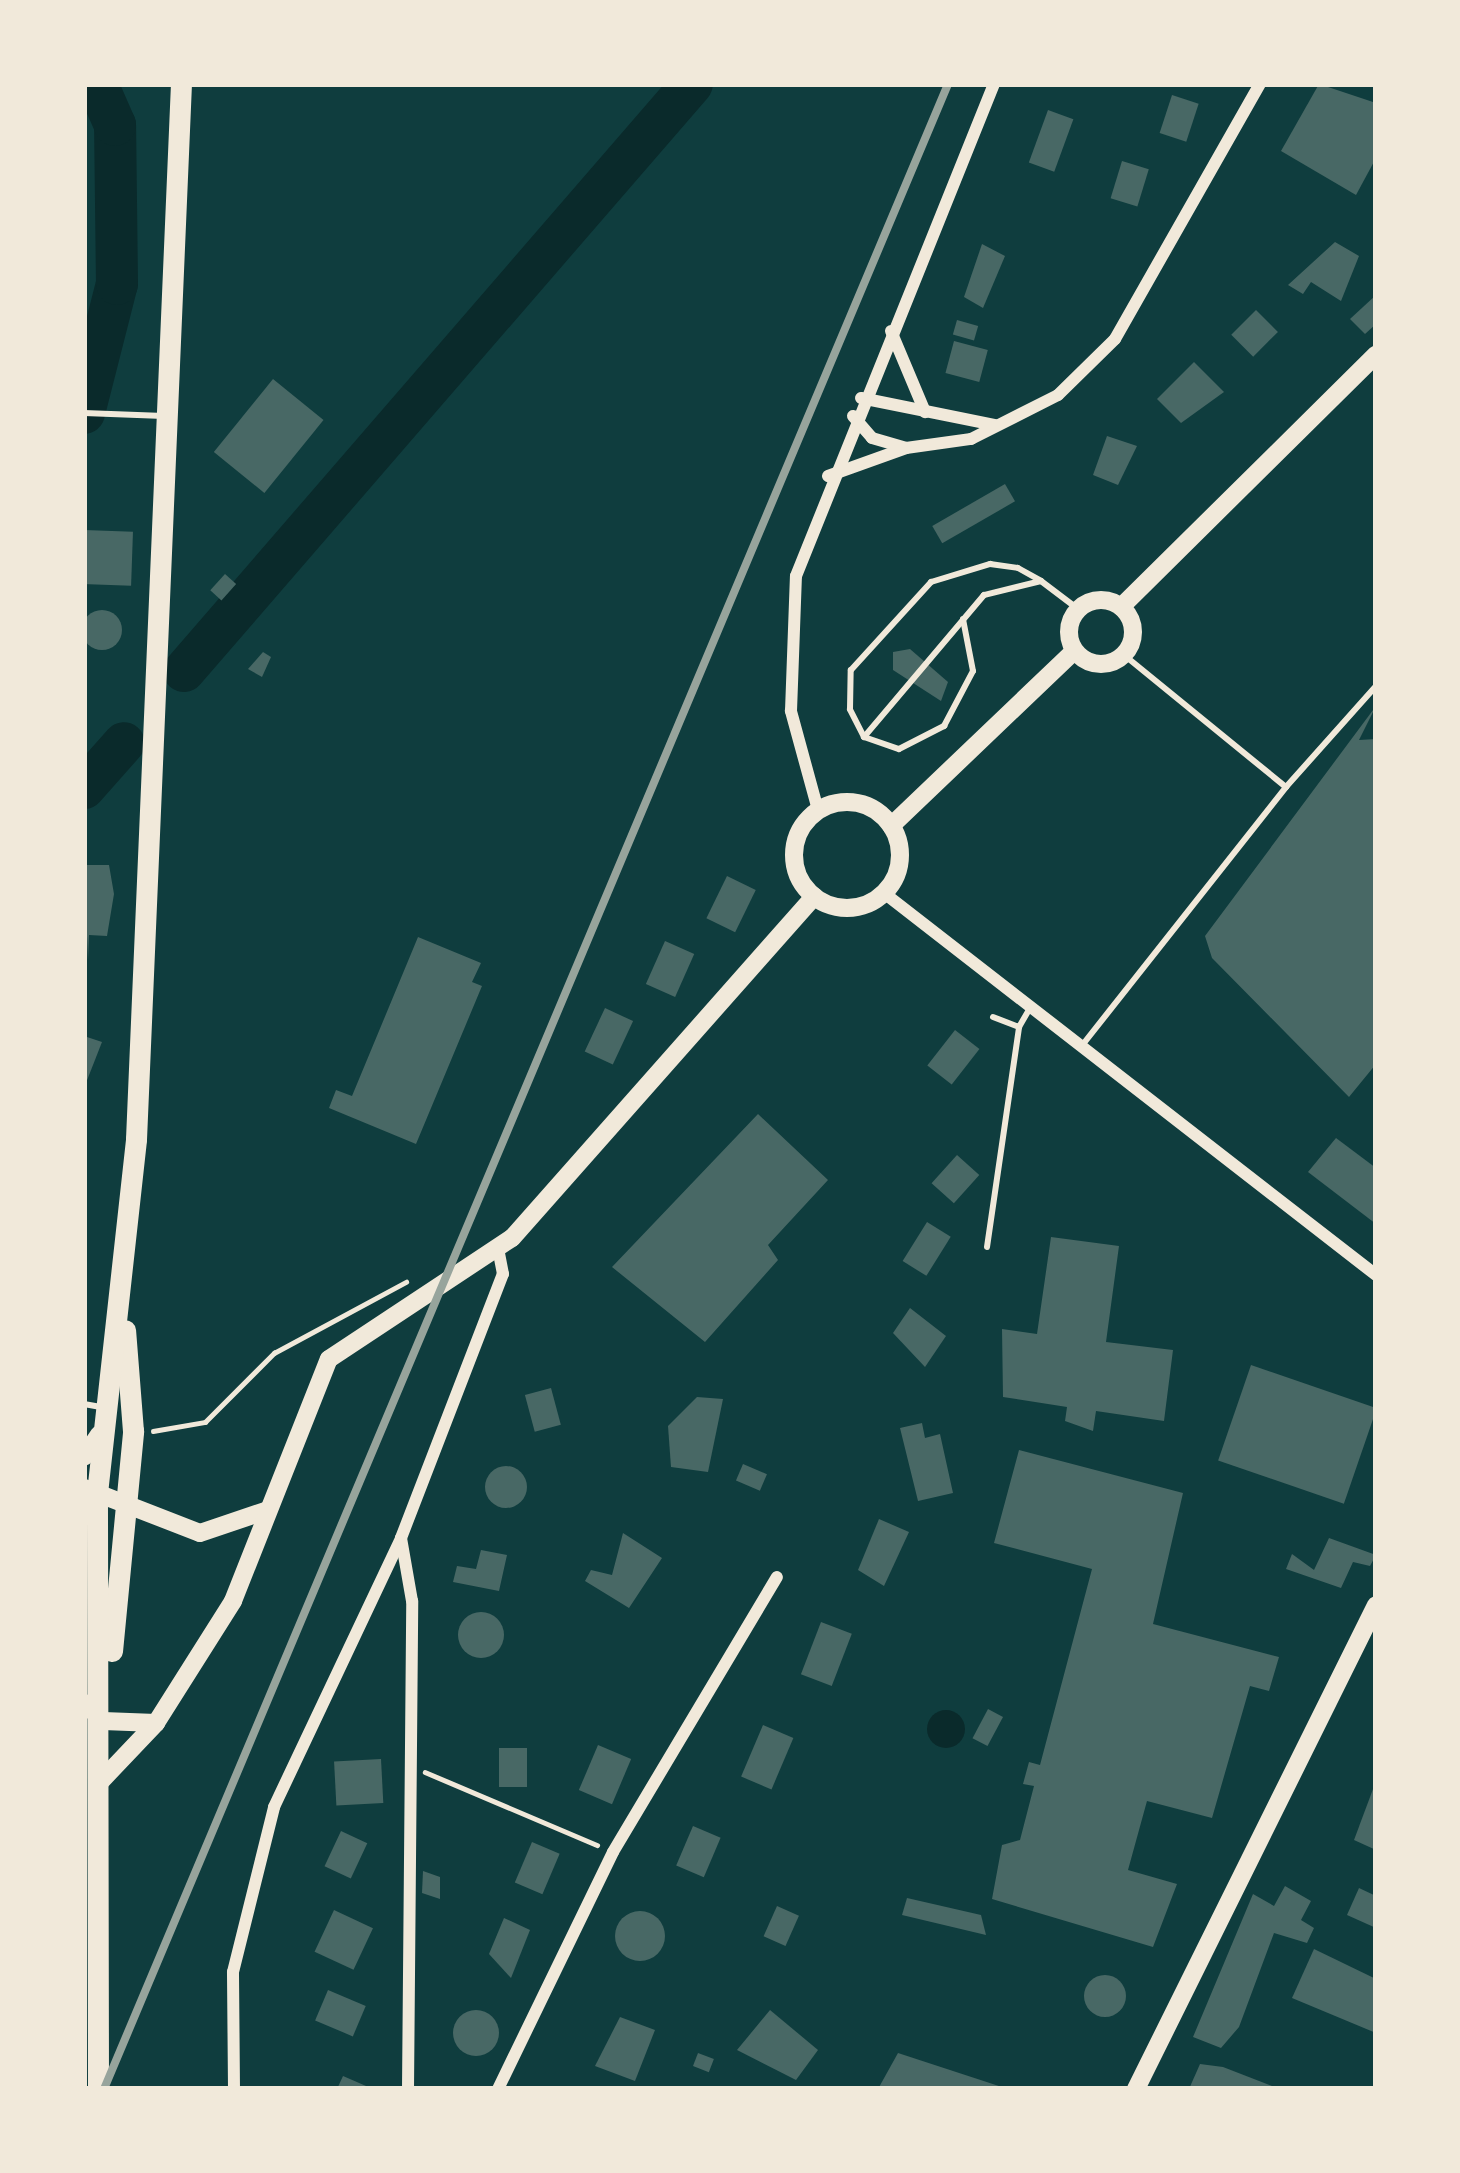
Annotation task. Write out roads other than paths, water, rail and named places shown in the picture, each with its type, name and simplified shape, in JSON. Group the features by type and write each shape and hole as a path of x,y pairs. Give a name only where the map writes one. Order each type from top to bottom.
{"main road":[{"path":"103,1721 130,1506 134,1431 122,1305 181,84"},
{"path":"891,826 1074,651 1078,609 1121,607 1376,356"},
{"path":"1074,651 1098,665 1124,655 1132,625 1121,607"},
{"path":"853,802 891,826 900,861 884,893 846,908 814,897 794,845 818,810 853,802"},
{"path":"101,1781 157,1723 232,1601 314,1380 381,1318 499,1249 814,897"},
{"path":"98,2089 103,1721 90,1491 99,1435 93,1406 122,1305"},
{"path":"84,1456 99,1435"},
{"path":"90,1491 200,1533 268,1510"},
{"path":"1136,2089 1376,1605"},
{"path":"84,1703 103,1721 157,1723"}],"street":[{"path":"818,810 787,670 796,576 827,476 994,84"},
{"path":"827,476 906,448 1002,425 1058,394 1115,339 1260,84"},
{"path":"891,327 925,412"},
{"path":"861,398 1002,425"},
{"path":"853,416 872,438 906,448"},
{"path":"884,893 1079,1049 1376,1275"},
{"path":"233,2089 233,1972 274,1807 401,1538 503,1274 499,1249"},
{"path":"401,1538 412,1767 409,2089"},
{"path":"498,2089 613,1852 777,1576"}],"lane":[{"path":"84,413 166,416"},
{"path":"963,619 974,671 944,726 899,749 864,736 850,709 851,670 910,598 990,564 1041,581 1078,609"},
{"path":"864,736 963,619 998,587 1041,581"},
{"path":"1124,655 1286,787"},
{"path":"1079,1049 1286,787 1376,686"},
{"path":"988,1247 1019,1027 1029,1010"},
{"path":"993,1016 1019,1027"}],"water":[{"path":"946,1710 960,1715 965,1729 960,1743 946,1748 932,1743 927,1729 932,1715"}],"waterway":[{"path":"84,413 117,284 115,125 97,84"},
{"path":"184,671 692,84"},
{"path":"84,788 124,743"}],"railway":[{"path":"104,2089 948,84"}]}
